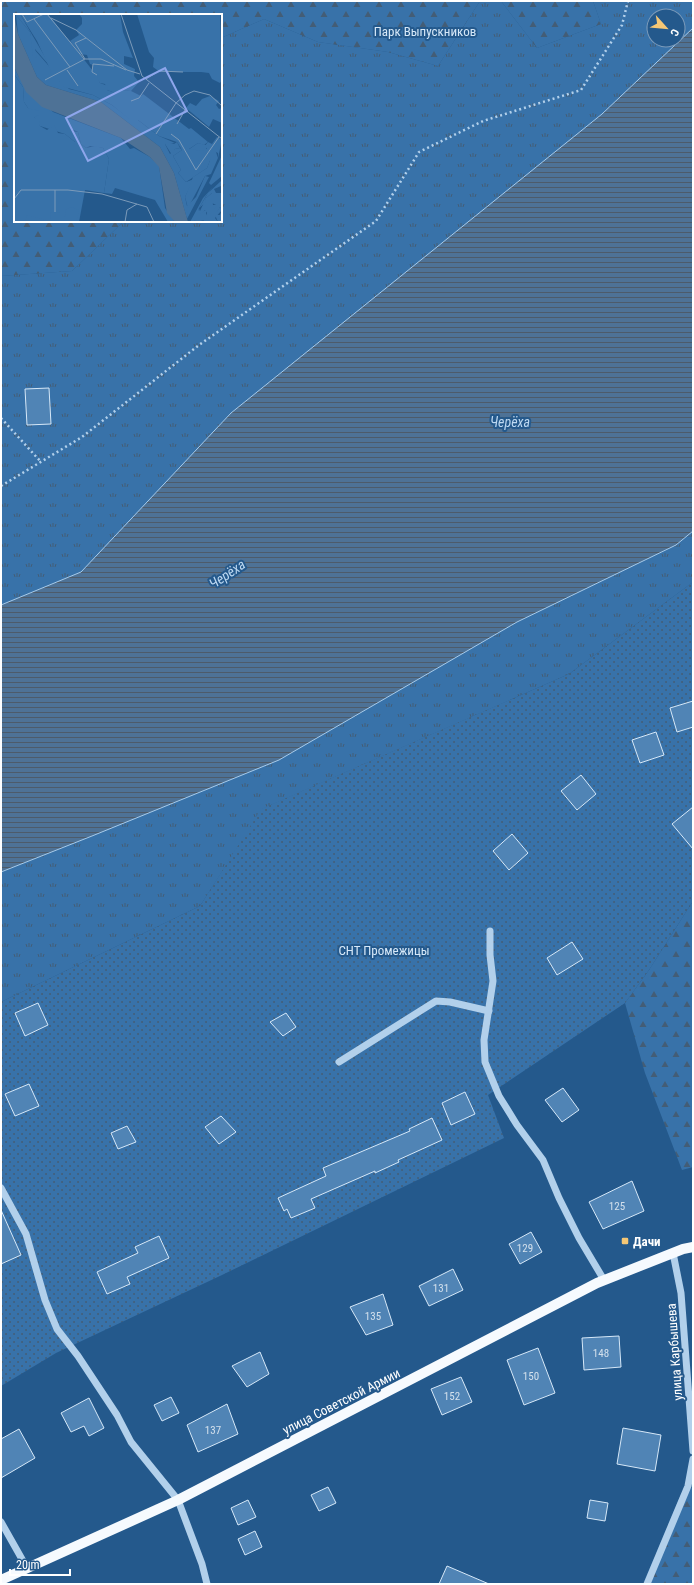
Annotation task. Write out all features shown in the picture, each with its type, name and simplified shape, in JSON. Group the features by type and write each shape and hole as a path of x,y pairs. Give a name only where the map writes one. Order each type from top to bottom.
{"main road":[{"name":"улица Советской Армии","path":"1,1580 178,1500 604,1280 693,1246"}],"street":[{"path":"490,931 490,955 493,981 484,1040 484,1062 499,1096 516,1125 543,1160 559,1198 579,1238 604,1280"},
{"path":"339,1062 436,1001 450,1002 489,1011"},
{"path":"1,1188 26,1234 45,1300 57,1329 78,1356 117,1415 131,1442 178,1500 202,1564 206,1584"},
{"name":"улица Карбышева","path":"673,1253 681,1293 693,1451"},
{"path":"647,1584 688,1486 693,1459"},
{"path":"1,1522 27,1568"}],"path":[{"path":"1,486 82,437 199,345 376,221 419,152 483,121 581,90 622,25 628,1"},
{"path":"1,418 40,462"}],"green space":[{"name":"Парк Выпускников","path":"1,1 480,1 438,66 388,52 318,42 264,19 222,38 222,14 14,14 14,222 123,222 72,271 1,276"},
{"path":"480,1 501,1 537,48 601,24 593,1 693,1 693,28 686,35 686,8 646,8 646,48 672,48 602,114 231,413 81,572 1,605 1,276 72,271 123,222 222,222 222,38 264,19 318,42 388,52 438,66"},
{"name":"Парк Выпускников","path":"501,1 593,1 601,24 537,48"},
{"path":"693,531 693,582 569,674 262,809 200,906 1,1002 1,872 92,836 517,622 676,545"},
{"name":"СНТ Промежицы","path":"693,582 693,901 649,970 625,1003 488,1095 504,1138 222,1275 56,1353 1,1386 1,1002 200,906 261,809 569,674"},
{"path":"693,901 693,1167 682,1170 645,1073 625,1003 649,970"},
{"path":"693,1487 693,1584 643,1584 681,1494"}],"water":[{"name":"Черёха","path":"693,28 693,531 676,545 517,622 279,760 1,872 1,605 81,572 231,413 602,114 672,48 686,48 686,35"}],"building":[{"path":"49,388 51,424 27,425 25,389"},
{"path":"693,701 693,727 677,732 670,708"},
{"path":"656,732 664,755 640,763 632,740"},
{"path":"581,775 596,794 577,810 561,791"},
{"path":"693,807 693,849 672,824"},
{"path":"512,834 528,853 509,870 493,851"},
{"path":"572,942 583,959 557,975 547,958"},
{"path":"38,1003 48,1025 25,1036 15,1013"},
{"path":"286,1013 296,1027 283,1036 270,1022"},
{"path":"29,1084 39,1106 15,1116 5,1094"},
{"path":"563,1088 579,1110 562,1122 545,1100"},
{"path":"465,1092 475,1114 451,1125 442,1103"},
{"path":"221,1116 236,1132 219,1144 205,1127"},
{"path":"432,1118 442,1140 398,1160 399,1162 375,1173 375,1171 311,1199 315,1208 291,1218 287,1209 284,1211 278,1198 326,1176 323,1168 410,1131 409,1129"},
{"path":"127,1126 136,1142 118,1149 111,1133"},
{"path":"632,1181 644,1211 603,1229 589,1202"},
{"path":"1,1210 21,1255 1,1264"},
{"path":"531,1232 542,1252 520,1264 509,1244"},
{"path":"159,1236 169,1258 127,1277 130,1284 107,1294 97,1272 138,1253 135,1247"},
{"path":"453,1269 463,1290 429,1306 419,1286"},
{"path":"383,1294 393,1325 366,1335 350,1307"},
{"path":"619,1336 621,1367 584,1370 582,1338"},
{"path":"538,1348 555,1393 524,1405 507,1360"},
{"path":"260,1352 269,1374 247,1387 232,1366"},
{"path":"461,1377 472,1402 442,1415 431,1389"},
{"path":"171,1397 179,1413 162,1421 154,1405"},
{"path":"89,1398 104,1428 89,1436 84,1426 71,1432 61,1413"},
{"path":"227,1404 238,1434 198,1452 187,1425"},
{"path":"623,1428 661,1435 655,1471 617,1464"},
{"path":"19,1429 35,1458 1,1478 1,1439"},
{"path":"328,1487 336,1503 319,1511 311,1495"},
{"path":"248,1500 256,1517 238,1525 231,1508"},
{"path":"590,1500 608,1503 605,1521 587,1518"},
{"path":"255,1531 262,1547 245,1555 238,1539"},
{"path":"447,1566 489,1584 439,1584"}],"place":[{"name":"Дачи","path":"625,1241"}]}
